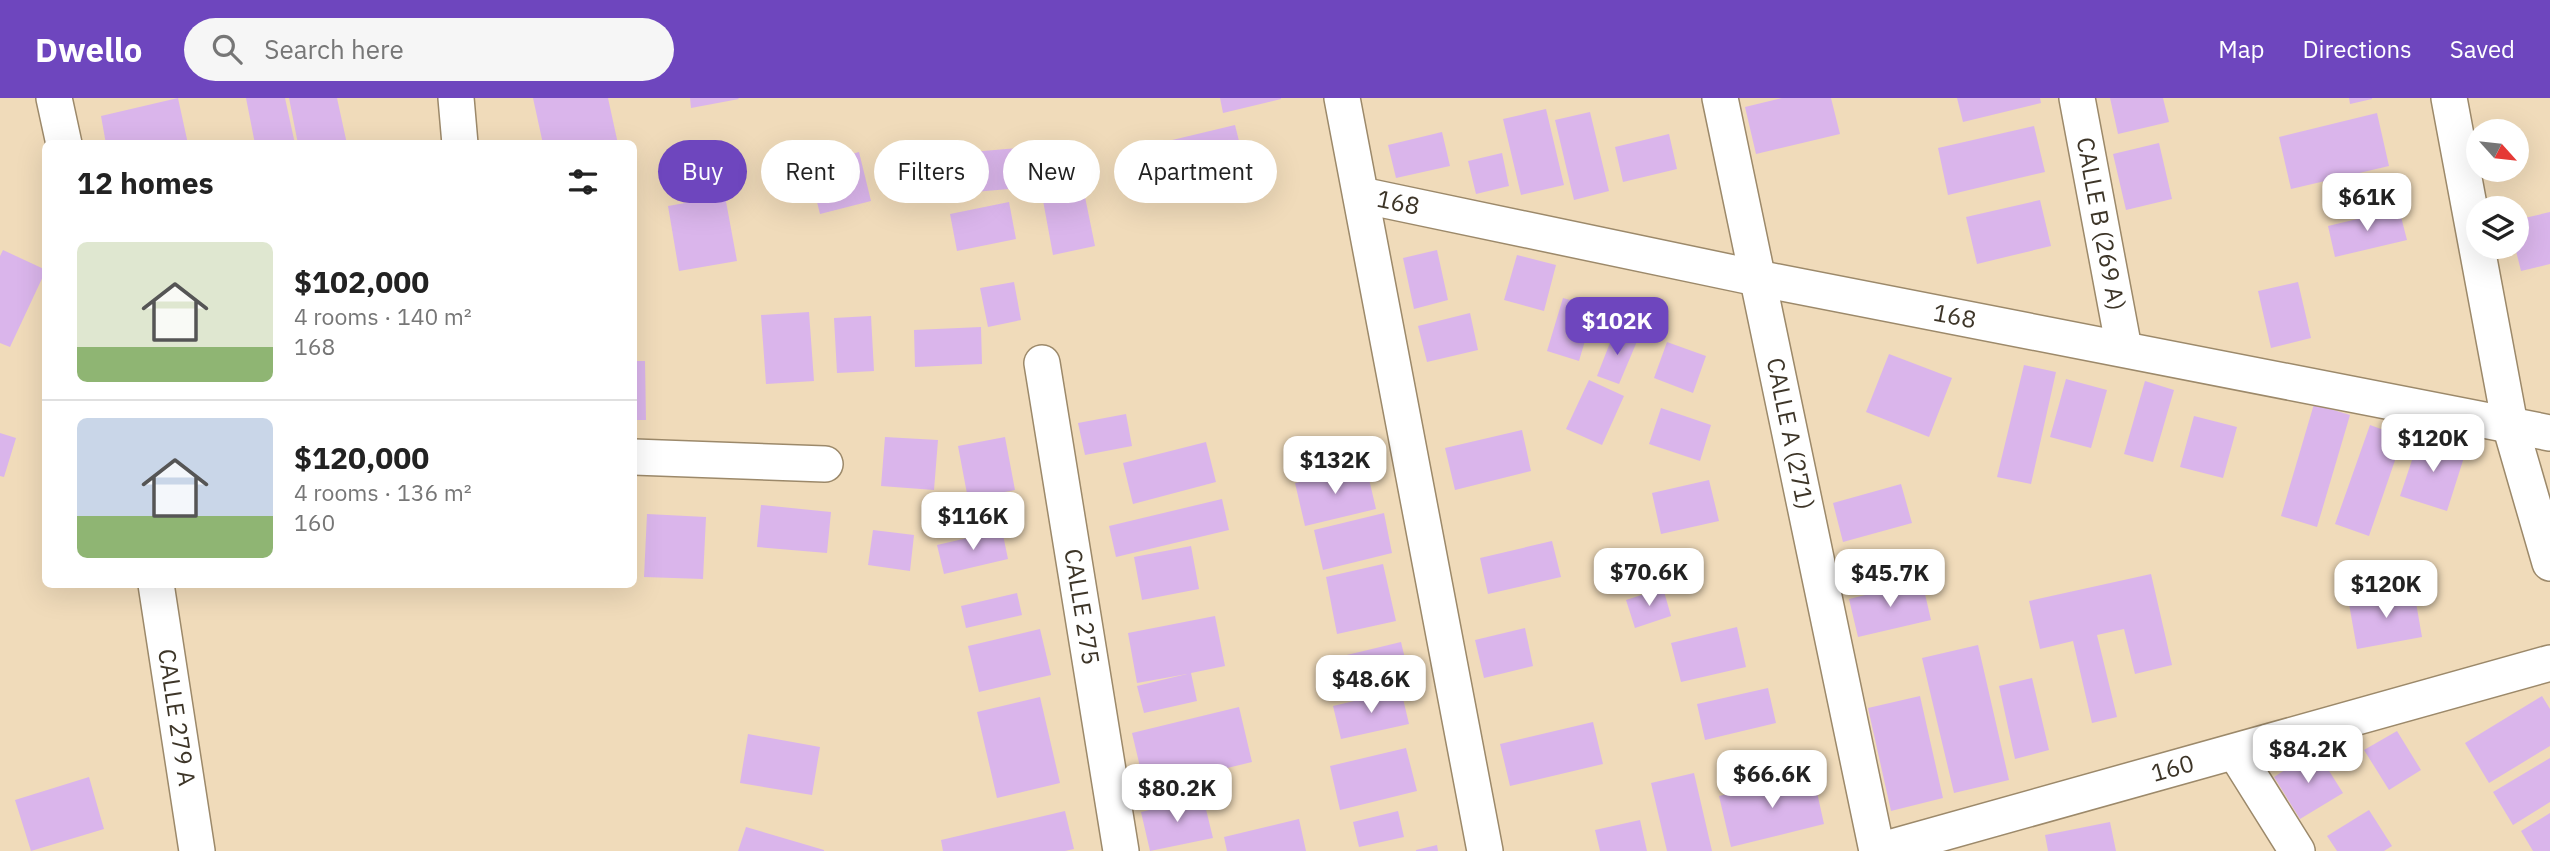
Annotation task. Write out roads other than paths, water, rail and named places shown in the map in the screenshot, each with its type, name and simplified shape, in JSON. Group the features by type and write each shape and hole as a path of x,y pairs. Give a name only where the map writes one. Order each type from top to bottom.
{"street":[{"path":"54,98 63,140"},
{"path":"456,98 460,140"},
{"path":"1342,98 1485,851"},
{"name":"CALLE A (271)","path":"1720,98 1877,851"},
{"name":"CALLE B (269 A)","path":"2077,98 2123,349"},
{"path":"2449,98 2510,425 2550,563"},
{"name":"168","path":"1361,195 1757,278 2550,433"},
{"name":"CALLE 275","path":"1042,363 1121,851"},
{"path":"637,457 825,464"},
{"name":"CALLE 279 A","path":"157,588 197,851"},
{"name":"160","path":"1877,851 2550,663"},
{"path":"2235,752 2297,851"}]}
